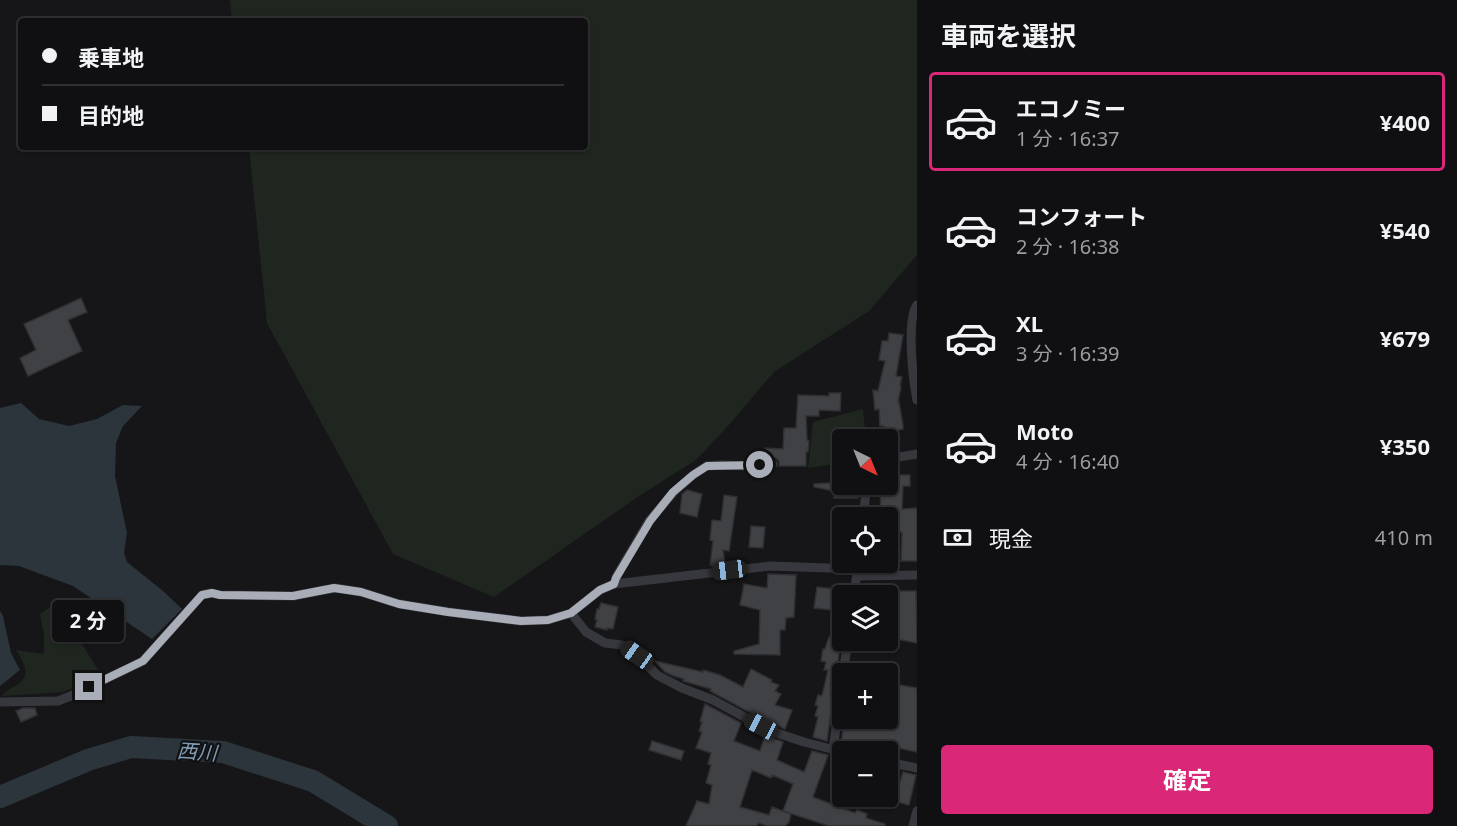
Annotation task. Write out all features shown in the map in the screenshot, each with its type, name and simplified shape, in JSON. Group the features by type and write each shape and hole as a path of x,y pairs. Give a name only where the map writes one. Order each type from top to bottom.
{"street":[{"path":"917,305 913,310 911,347 917,400"},
{"path":"898,457 917,454"},
{"path":"614,584 650,521 673,492 693,475 707,466 772,464"},
{"path":"0,702 58,700 143,661 202,595 212,593 293,596 334,588 361,592 399,604 448,612 521,621 548,620 571,613 600,590 614,584 770,566 832,568"},
{"path":"897,573 917,575"},
{"path":"571,613 586,632 605,643 622,645 637,655 657,675 713,700 761,726 832,749"},
{"path":"898,764 917,768"},
{"path":"913,826 917,811"}],"shaded area":[{"path":"230,0 917,0 917,255 869,311 774,372 696,460 636,498 494,597 393,554 267,323 249,150 588,150 588,18 232,18"},
{"path":"21,403 39,419 69,426 97,419 123,405 142,406 123,426 116,443 115,476 127,533 124,553 127,562 182,609 152,639 73,586 19,566 0,565 0,408"},
{"path":"863,409 865,429 832,429 832,465 808,468 813,422"},
{"path":"52,606 56,613 61,611 102,676 63,692 2,696 19,683 25,675 24,665 16,650 44,654 44,634 40,614"},
{"path":"0,611 11,653 20,670 0,686"}],"building":[{"path":"81,298 87,312 68,320 82,351 28,376 20,358 36,350 24,324"},
{"path":"889,333 903,335 896,376 902,377 898,402 903,429 898,430 880,426 879,409 875,410 873,390 878,391 885,361 879,360 882,341 888,341"},
{"path":"829,393 841,393 840,411 819,410 819,416 806,416 807,440 809,441 806,466 779,466 776,458 764,458 765,448 783,449 784,428 796,428 798,395 829,396"},
{"path":"898,475 910,475 910,486 903,486 902,509 917,508 917,561 901,561 902,532 898,532 898,507 880,507 881,495 898,495"},
{"path":"832,483 832,491 814,487 814,484"},
{"path":"687,490 702,494 697,517 680,513 682,494"},
{"path":"724,495 737,497 729,551 723,550 725,564 710,566 713,541 710,540 712,520 721,521"},
{"path":"834,495 858,495 858,498 834,498"},
{"path":"751,526 765,527 763,548 749,547"},
{"path":"768,574 796,575 794,617 786,618 785,630 780,630 780,655 734,654 734,651 759,644 760,610 740,605 744,584 767,588"},
{"path":"817,587 832,589 832,610 814,608"},
{"path":"898,591 916,591 917,643 898,639"},
{"path":"601,603 618,607 613,629 595,627 597,609"},
{"path":"829,637 832,638 832,651 839,651 838,663 832,663 832,705 827,741 813,737 818,717 815,716 818,706 815,705 818,695 822,696 828,670 824,670 826,662 821,661 823,649"},
{"path":"655,661 720,675 743,687 751,669 779,685 775,691 781,694 775,705 792,710 785,729 710,691 711,689 683,681 684,679 665,672"},
{"path":"898,685 917,688 917,752 898,748 898,741 841,741 843,729 898,729"},
{"path":"705,704 741,723 734,741 760,751 765,735 783,742 777,760 804,772 812,751 828,755 813,797 832,804 832,807 839,807 855,813 857,810 867,814 866,818 885,824 885,826 829,826 783,811 793,784 752,770 740,807 769,815 772,807 791,814 785,826 767,826 758,823 757,826 686,826 697,801 709,804 712,785 706,783 711,765 708,764 711,753 696,748 702,732 699,731 702,722 700,721"},
{"path":"23,708 35,708 37,715 21,722 16,711"},
{"path":"652,741 684,751 681,760 649,750"},
{"path":"903,772 916,775 909,805 898,802 898,788"}],"waterway":[{"name":"西川","path":"0,797 88,760 131,747 223,752 313,781 387,826"}],"route":[{"path":"89,687 143,661 202,595 212,593 293,596 334,588 361,592 399,604 521,621 548,620 571,613 600,590 614,584 650,521 673,492 693,475 707,466 760,465"}]}
